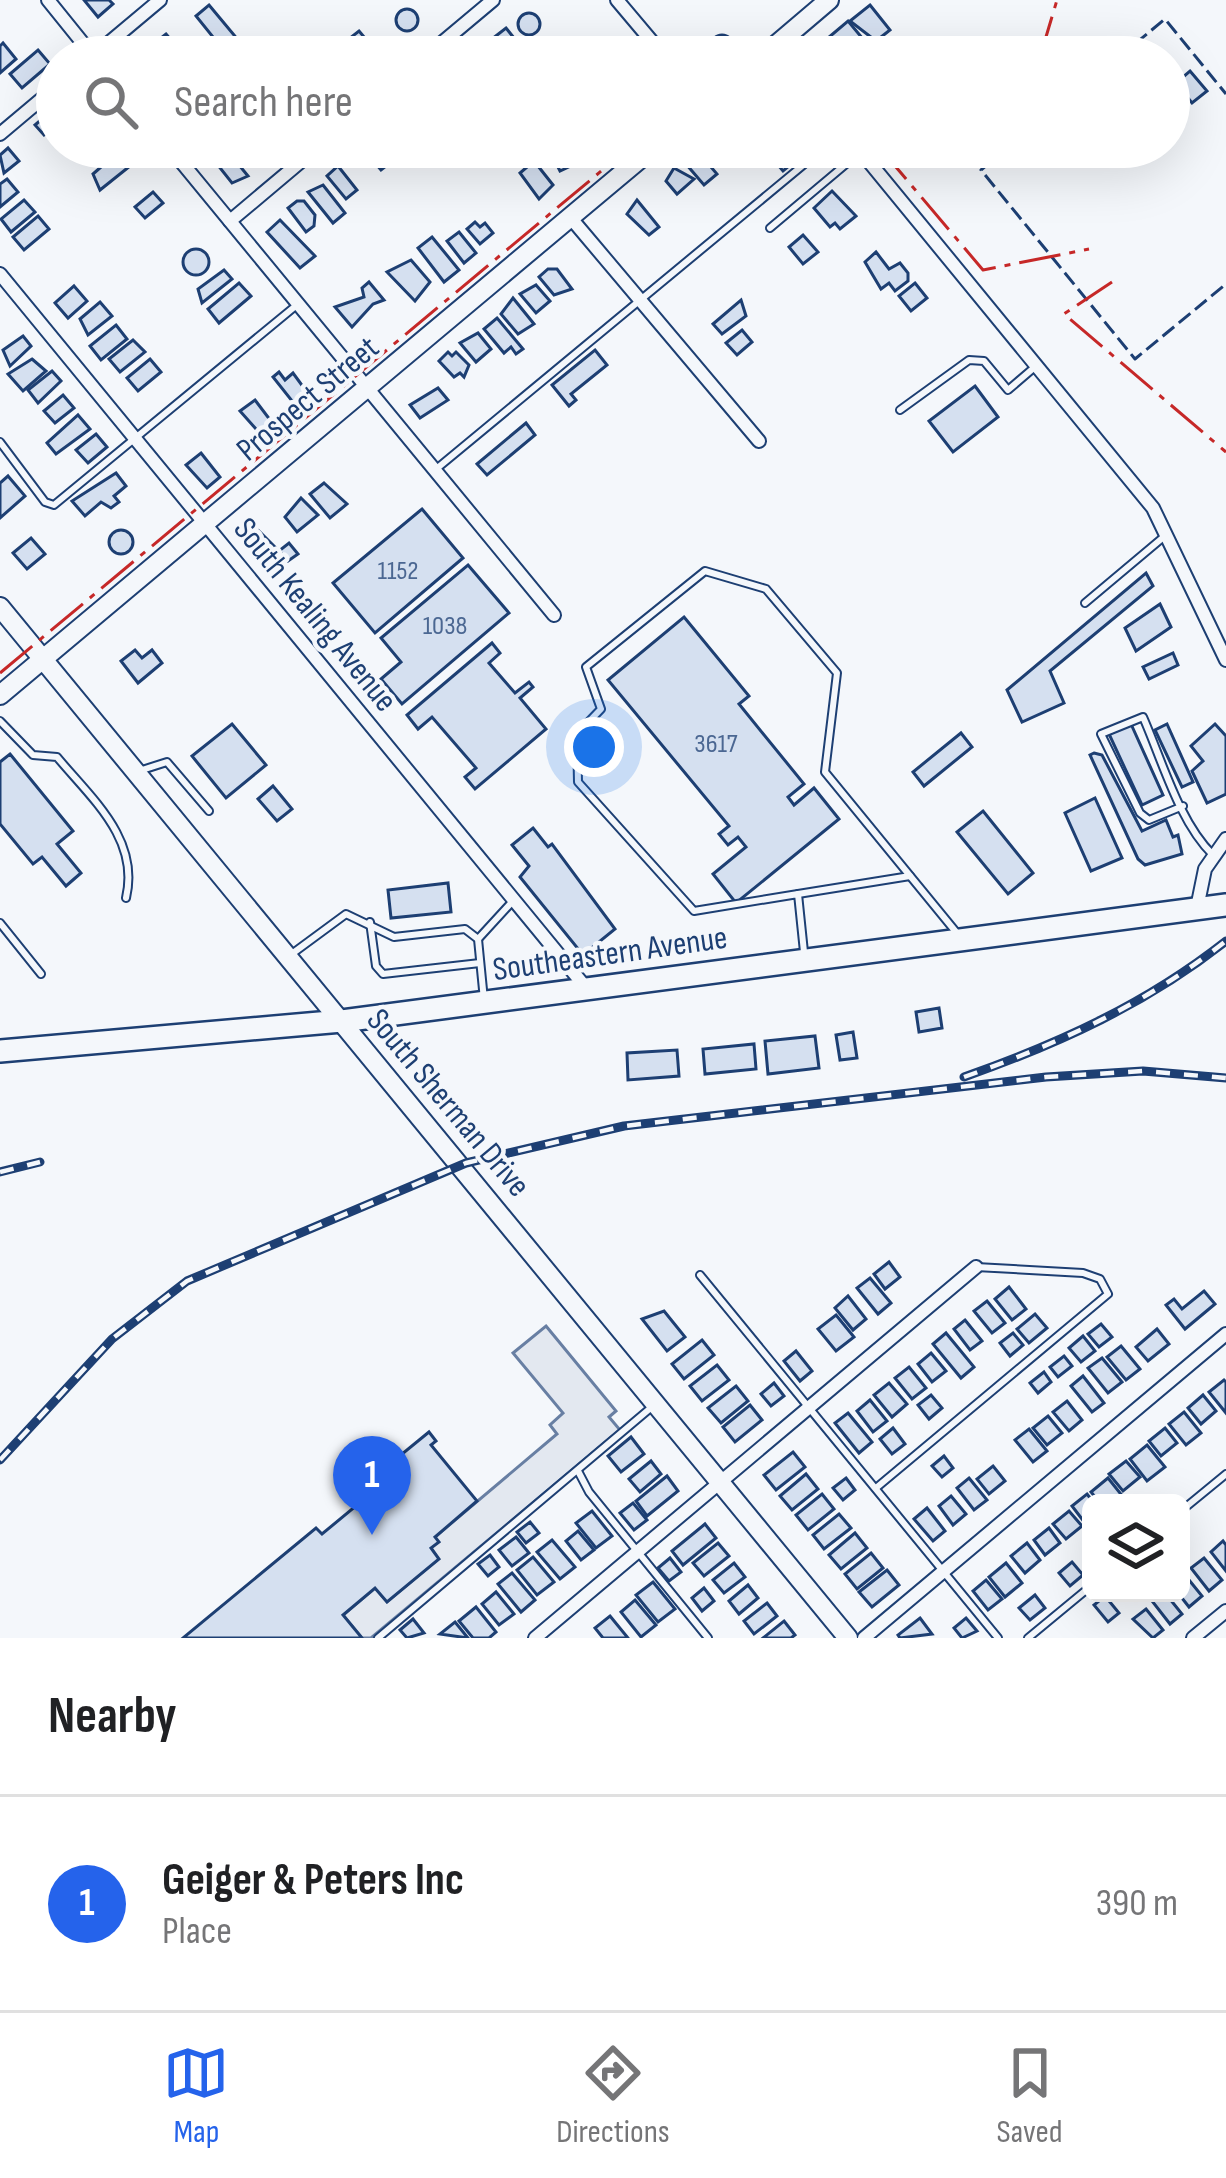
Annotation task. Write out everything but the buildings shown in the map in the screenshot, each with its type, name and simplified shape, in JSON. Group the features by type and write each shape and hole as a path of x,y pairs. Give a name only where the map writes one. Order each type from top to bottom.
{"main road":[{"path":"791,36 829,0"},
{"name":"Prospect Street","path":"0,695 629,168"},
{"name":"South Sherman Drive","path":"0,607 848,1638"},
{"name":"Southeastern Avenue","path":"0,1051 342,1021 1226,905"}],"street":[{"path":"48,0 76,36"},
{"path":"118,36 160,0"},
{"path":"450,36 494,0"},
{"path":"617,0 647,36"},
{"path":"0,134 36,104"},
{"path":"186,168 554,615"},
{"path":"230,221 293,168"},
{"path":"874,168 1153,508 1226,660"},
{"path":"570,217 759,441"},
{"name":"South Kealing Avenue","path":"0,274 588,990"},
{"path":"1197,908 1213,855 1226,839"},
{"path":"536,1638 976,1268"},
{"path":"864,1638 1226,1334"},
{"path":"1193,1638 1226,1610"}],"lane":[{"path":"435,471 800,168"},
{"path":"770,228 838,168"},
{"path":"0,442 45,502 54,505 298,304"},
{"path":"900,410 970,360 984,362 1008,391 1036,366"},
{"path":"1085,603 1166,535"},
{"path":"910,876 694,911 578,782 577,734 601,710 586,667 705,571 766,589 837,673 825,772 910,876 962,940"},
{"path":"1183,806 1149,820 1140,813 1101,734 1143,717 1183,806 1213,855"},
{"path":"0,722 33,755 56,757 112,823 127,850 132,874 126,898"},
{"path":"137,774 151,763 166,762 209,811"},
{"path":"797,894 806,961"},
{"path":"484,1004 478,939 514,900"},
{"path":"288,957 346,914 394,937 465,929 478,939"},
{"path":"0,922 41,974"},
{"path":"370,922 376,966 383,974 479,963"},
{"path":"876,1488 1108,1294 1100,1279 1083,1273 976,1268"},
{"path":"700,1275 998,1638"},
{"path":"378,1638 656,1403"},
{"path":"577,1470 708,1638"},
{"path":"1190,1504 1226,1474"},
{"path":"1028,1638 1082,1593"},
{"path":"694,1638 701,1629"}],"shaded area":[{"path":"546,1326 616,1411 609,1417 620,1430 371,1638 362,1638 343,1615 375,1588 387,1602 438,1559 431,1548 435,1537 557,1434 550,1425 563,1413 513,1353"}],"railway":[{"path":"964,1077 1101,1020 1165,984 1226,941"},
{"path":"0,1460 112,1339 187,1281 466,1163 624,1126 1046,1077 1143,1071 1226,1078"},
{"path":"0,1172 40,1162"}],"fence":[{"path":"1144,36 1165,19 1179,36"},
{"path":"1190,50 1226,94"},
{"path":"983,168 1135,359 1226,284"}],"power":[{"path":"1046,36 1057,0"},
{"path":"0,673 605,168"},
{"path":"897,168 983,270 1089,249"},
{"path":"1112,282 1064,314 1226,452"}],"place":[{"name":"Geiger & Peters Inc","path":"372,1535"}]}
